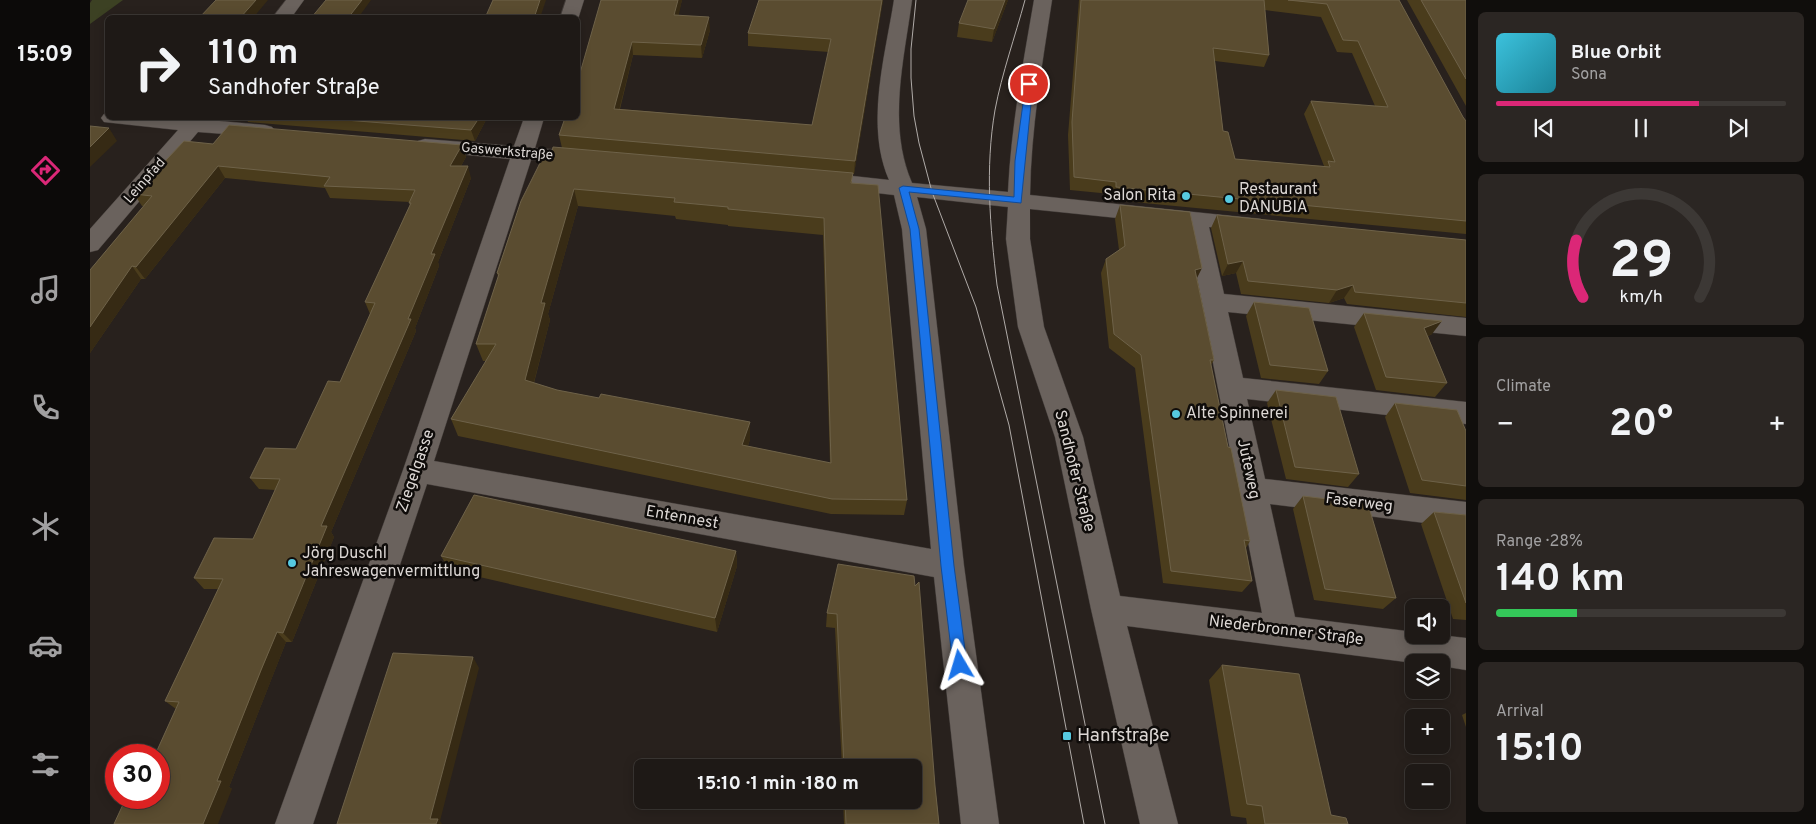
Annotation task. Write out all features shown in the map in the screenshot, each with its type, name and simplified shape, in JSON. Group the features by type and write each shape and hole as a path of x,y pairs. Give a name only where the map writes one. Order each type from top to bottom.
{"street":[{"path":"283,15 295,0"},
{"path":"570,15 575,0"},
{"path":"903,0 888,116 892,163 903,188 914,229 948,566 980,824"},
{"name":"Sandhofer Straße","path":"1043,0 1026,101 1020,161 1018,239 1031,327 1069,437 1107,609 1159,824"},
{"path":"90,116 105,117"},
{"path":"174,120 196,121 282,133"},
{"name":"Ziegelgasse","path":"294,824 417,470 533,120"},
{"name":"Leinpfad","path":"90,244 196,121"},
{"name":"Gaswerkstraße","path":"402,143 611,161"},
{"path":"800,177 1273,226"},
{"name":"Juteweg","path":"1196,219 1282,631"},
{"path":"1213,302 1466,327"},
{"path":"1231,387 1466,413"},
{"name":"Entennest","path":"417,470 948,566"},
{"name":"Faserweg","path":"1252,490 1466,515"},
{"name":"Niederbronner Straße","path":"1107,609 1466,654"}],"green space":[{"path":"92,0 123,0 90,24 90,3"}],"building":[{"path":"216,0 256,0 243,15 202,15"},
{"path":"326,0 362,0 350,15 314,15"},
{"path":"493,0 540,0 535,15 486,15"},
{"path":"601,0 678,0 674,15 709,17 701,45 632,42 614,109 812,125 831,39 748,33 759,0 882,0 855,161 559,135 564,120 580,120 580,73"},
{"path":"968,0 1005,0 994,29 959,23"},
{"path":"1081,0 1264,0 1269,55 1213,48 1223,131 1228,132 1235,159 1330,167 1328,161 1335,162 1311,101 1388,107 1358,41 1343,40 1327,4 1288,0 1399,0 1466,121 1466,221 1116,187 1116,182 1074,177 1072,122"},
{"path":"1421,0 1466,0 1466,79"},
{"path":"345,120 478,120 471,130"},
{"path":"229,125 462,145 450,166 468,166 431,254 435,254 408,319 411,319 321,526 327,526 283,633 277,632 261,670 217,781 221,781 203,824 114,824 121,809 170,809 170,744 160,744 179,702 165,701 223,579 194,578 214,538 253,539 280,479 250,478 265,448 296,449 328,381 340,382 375,303 365,302 411,203 409,203 415,190 324,186 330,177 218,166 136,267 132,266 90,327 90,270 152,196 134,194 184,141 213,144"},
{"path":"90,126 109,128 90,147"},
{"path":"553,147 853,173 851,183 878,185 907,500 832,499 451,419 496,344 476,344 521,201 544,155 551,156","holes":["574,189 675,198 674,202 824,218 831,463 742,445 750,422 601,394 599,398 557,390 525,380 545,303 541,303"]},
{"name":"Alte Spinnerei","path":"1120,205 1190,212 1202,268 1195,270 1214,360 1210,360 1228,447 1231,448 1250,541 1244,540 1252,581 1171,571 1141,355 1114,334 1106,259 1125,246"},
{"path":"1217,215 1466,240 1466,303 1355,292 1353,285 1337,290 1248,281 1243,261 1228,264"},
{"path":"1254,302 1309,308 1328,371 1270,365"},
{"path":"1364,313 1442,321 1424,328 1447,383 1386,377"},
{"path":"1276,390 1336,397 1359,474 1295,467"},
{"path":"1395,403 1457,410 1466,431 1466,486 1422,480"},
{"path":"474,495 736,551 715,618 441,556"},
{"path":"1303,496 1368,504 1396,598 1325,589"},
{"path":"1434,512 1466,515 1466,603"},
{"path":"838,564 914,576 915,586 919,582 939,824 846,824 845,809 922,809 922,759 844,759 837,614 827,613"},
{"path":"393,653 473,657 430,819 438,819 436,824 337,824"},
{"path":"1222,665 1299,674 1331,815 1346,818 1348,824 1265,824 1262,806 1247,804"}],"tram line":[{"path":"916,0 911,49 911,78 914,116 919,143 932,192 976,307 1009,425 1084,824"},
{"path":"1025,0 1001,82 995,110 989,176 992,241 997,285 1105,824"}],"place":[{"name":"Salon Rita","path":"1186,196"},
{"name":"Restaurant DANUBIA","path":"1229,199"},
{"name":"Alte Spinnerei","path":"1176,414"},
{"name":"Jörg Duschl Jahreswagenvermittlung","path":"292,563"},
{"name":"Hanfstraße","path":"1067,736"}],"route":[{"path":"960,665 948,566 914,229 903,188 1018,201 1020,161 1029,84"}]}
